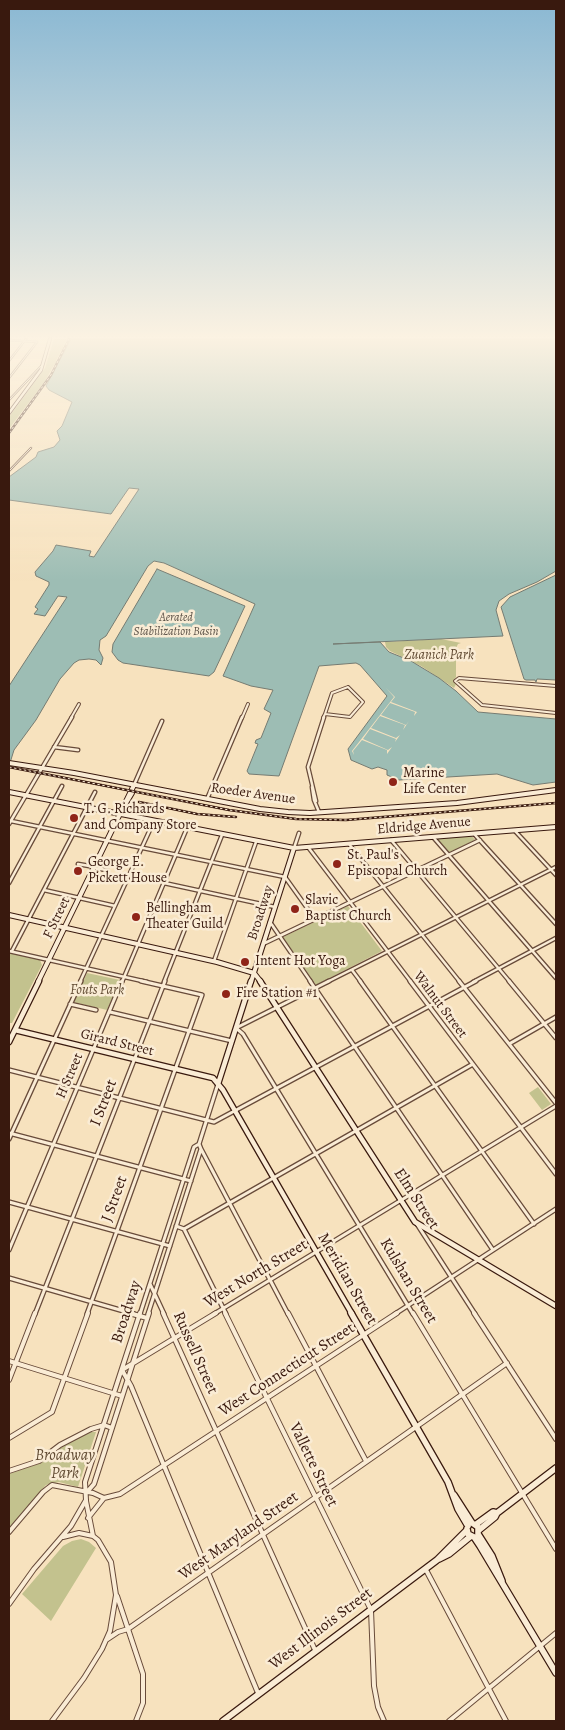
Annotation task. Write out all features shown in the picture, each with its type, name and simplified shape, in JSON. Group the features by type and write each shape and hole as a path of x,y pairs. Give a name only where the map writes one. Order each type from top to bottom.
{"main road":[{"name":"F Street","path":"107,841 132,793 131,791"},
{"name":"Meridian Street","path":"450,1489 458,1510 473,1530 505,1587"},
{"name":"West Illinois Street","path":"370,1610 437,1560"}],"street":[{"path":"9,471 30,448"},
{"path":"556,686 459,678 455,680 458,685 483,706 556,713"},
{"path":"320,812 310,789 312,787 308,773 308,763 332,693 348,687 364,702 350,718 325,714"},
{"path":"9,824 79,704"},
{"path":"207,799 248,704"},
{"name":"F Street","path":"131,791 162,721"},
{"path":"54,747 78,750"},
{"name":"Roeder Avenue","path":"9,763 270,811 320,812 473,802 556,790"},
{"path":"9,883 62,786"},
{"name":"Eldridge Avenue","path":"9,792 294,848 556,827"},
{"path":"95,792 29,920 10,951 162,986"},
{"path":"11,821 284,877 315,919"},
{"path":"9,1139 154,821"},
{"name":"H Street","path":"9,1250 188,828"},
{"path":"514,830 556,874"},
{"name":"Broadway","path":"9,1604 34,1569 76,1520 86,1500 86,1482 114,1393 194,1147 199,1144 207,1120 284,877 300,833"},
{"path":"474,834 556,924"},
{"name":"I Street","path":"9,1380 222,835"},
{"path":"433,837 556,978"},
{"path":"391,840 556,1038"},
{"path":"263,944 480,840"},
{"name":"F Street","path":"9,1042 12,1029 49,960 107,841"},
{"path":"214,961 256,842"},
{"path":"349,844 556,1105"},
{"name":"Walnut Street","path":"308,847 556,1174"},
{"path":"78,864 107,870"},
{"path":"236,1028 556,867"},
{"path":"164,884 275,907"},
{"path":"44,890 115,906"},
{"path":"9,915 214,961 254,973"},
{"path":"270,922 493,1250"},
{"path":"9,1070 214,1122 234,1109 556,938"},
{"path":"352,970 534,1224"},
{"name":"Elm Street","path":"254,973 278,1007 556,1439"},
{"name":"J Street","path":"9,1438 52,1412 202,995 162,986"},
{"path":"70,1004 96,1010"},
{"path":"110,1012 232,1041"},
{"path":"509,1044 556,1017"},
{"name":"Kulshan Street","path":"236,1028 242,1032 556,1550"},
{"name":"Girard Street","path":"12,1029 176,1068 213,1078 218,1084"},
{"path":"176,1226 184,1229 473,1064"},
{"name":"Meridian Street","path":"218,1084 274,1178 448,1482 450,1489"},
{"name":"West North Street","path":"122,1370 556,1105"},
{"path":"10,1134 191,1181"},
{"path":"199,1144 367,1462"},
{"name":"Broadway","path":"87,1492 94,1484 201,1149"},
{"path":"9,1202 170,1246"},
{"name":"West Connecticut Street","path":"104,1498 120,1494 556,1209"},
{"path":"415,1222 556,1306"},
{"name":"Vallette Street","path":"184,1229 370,1610 374,1686 378,1707 384,1721"},
{"path":"9,1278 147,1318"},
{"name":"Russell Street","path":"150,1284 316,1651"},
{"path":"9,1361 122,1396"},
{"name":"West Maryland Street","path":"106,1640 118,1632 128,1629 507,1363"},
{"path":"122,1370 164,1465 259,1694"},
{"path":"9,1471 39,1461 66,1441 104,1425 112,1428"},
{"name":"West Illinois Street","path":"437,1560 449,1554 473,1530 495,1517 497,1513 556,1468"},
{"path":"9,1532 48,1487 59,1485 104,1498 88,1518"},
{"path":"86,1500 93,1536 101,1545 110,1562 116,1595 142,1666 144,1681 143,1703 136,1721"},
{"path":"62,1537 79,1533 93,1536"},
{"path":"425,1569 506,1721"},
{"name":"Meridian Street","path":"505,1587 556,1673"},
{"path":"52,1721 84,1678 106,1640 114,1616 116,1595"},
{"name":"West Illinois Street","path":"223,1721 370,1610"},
{"path":"450,1721 556,1633"}],"green space":[{"path":"9,420 16,420 9,429"},
{"name":"Zuanich Park","path":"441,639 461,643 456,648 456,677 453,681 456,684 454,688 421,666 390,651 386,647 385,642"},
{"path":"471,835 475,840 448,853 436,838"},
{"path":"348,906 382,951 316,985 283,937"},
{"path":"9,953 40,960 42,965 12,1023 9,1023"},
{"name":"Fouts Park","path":"87,973 120,980 107,1010 74,1002"},
{"path":"538,1087 551,1104 542,1110 529,1093"},
{"name":"Broadway Park","path":"91,1432 96,1432 78,1487 59,1482 46,1485 9,1529 9,1474 41,1463 69,1442"},
{"path":"81,1539 89,1542 96,1548 51,1621 22,1594 63,1546"}],"water":[{"path":"65,420 556,420 556,571 537,582 509,594 499,601 496,610 503,636 333,644 380,642 389,652 411,661 439,678 478,712 556,719 556,782 533,785 497,774 399,780 387,775 387,770 378,767 372,769 351,760 348,749 387,696 360,665 356,663 319,666 279,776 249,774 247,771 258,744 255,743 256,740 261,738 271,713 264,709 273,690 251,686 223,676 255,604 164,563 154,561 148,566 106,636 100,640 99,650 103,658 101,665 96,660 89,659 79,660 74,663 60,679 36,720 14,750 9,766 9,686 67,597 58,596 45,616 34,614 38,609 35,607 49,585 49,582 36,576 35,572 56,545 91,551 89,556 94,557 139,489 129,488 111,514 9,500 9,477 36,457 38,452 54,447 60,440 57,431"},
{"name":"Aerated Stabilization Basin","path":"157,569 245,606 214,672 209,676 123,663 112,652 113,644"},
{"path":"556,575 556,680 537,679 536,682 535,680 526,680 524,679 501,607 510,597"}],"pier":[{"path":"386,688 395,697 391,702 417,712 414,716 415,712 390,703 381,715 406,725 409,721 403,730 405,725 380,716 371,728 396,738 400,735 395,742 396,739 370,729 363,739 388,750 392,747 387,754 387,750 362,740 353,751 354,755 352,751 394,697"}],"railway":[{"path":"9,433 19,420"},
{"path":"9,767 229,810 296,819 346,820 556,803"},
{"path":"139,802 197,814 236,817"}],"place":[{"name":"Marine Life Center","path":"393,782"},
{"name":"T. G. Richards and Company Store","path":"74,818"},
{"name":"St. Paul's Episcopal Church","path":"337,864"},
{"name":"George E. Pickett House","path":"78,871"},
{"name":"Slavic Baptist Church","path":"295,909"},
{"name":"Bellingham Theater Guild","path":"136,917"},
{"name":"Intent Hot Yoga","path":"245,962"},
{"name":"Fire Station #1","path":"226,994"}]}
